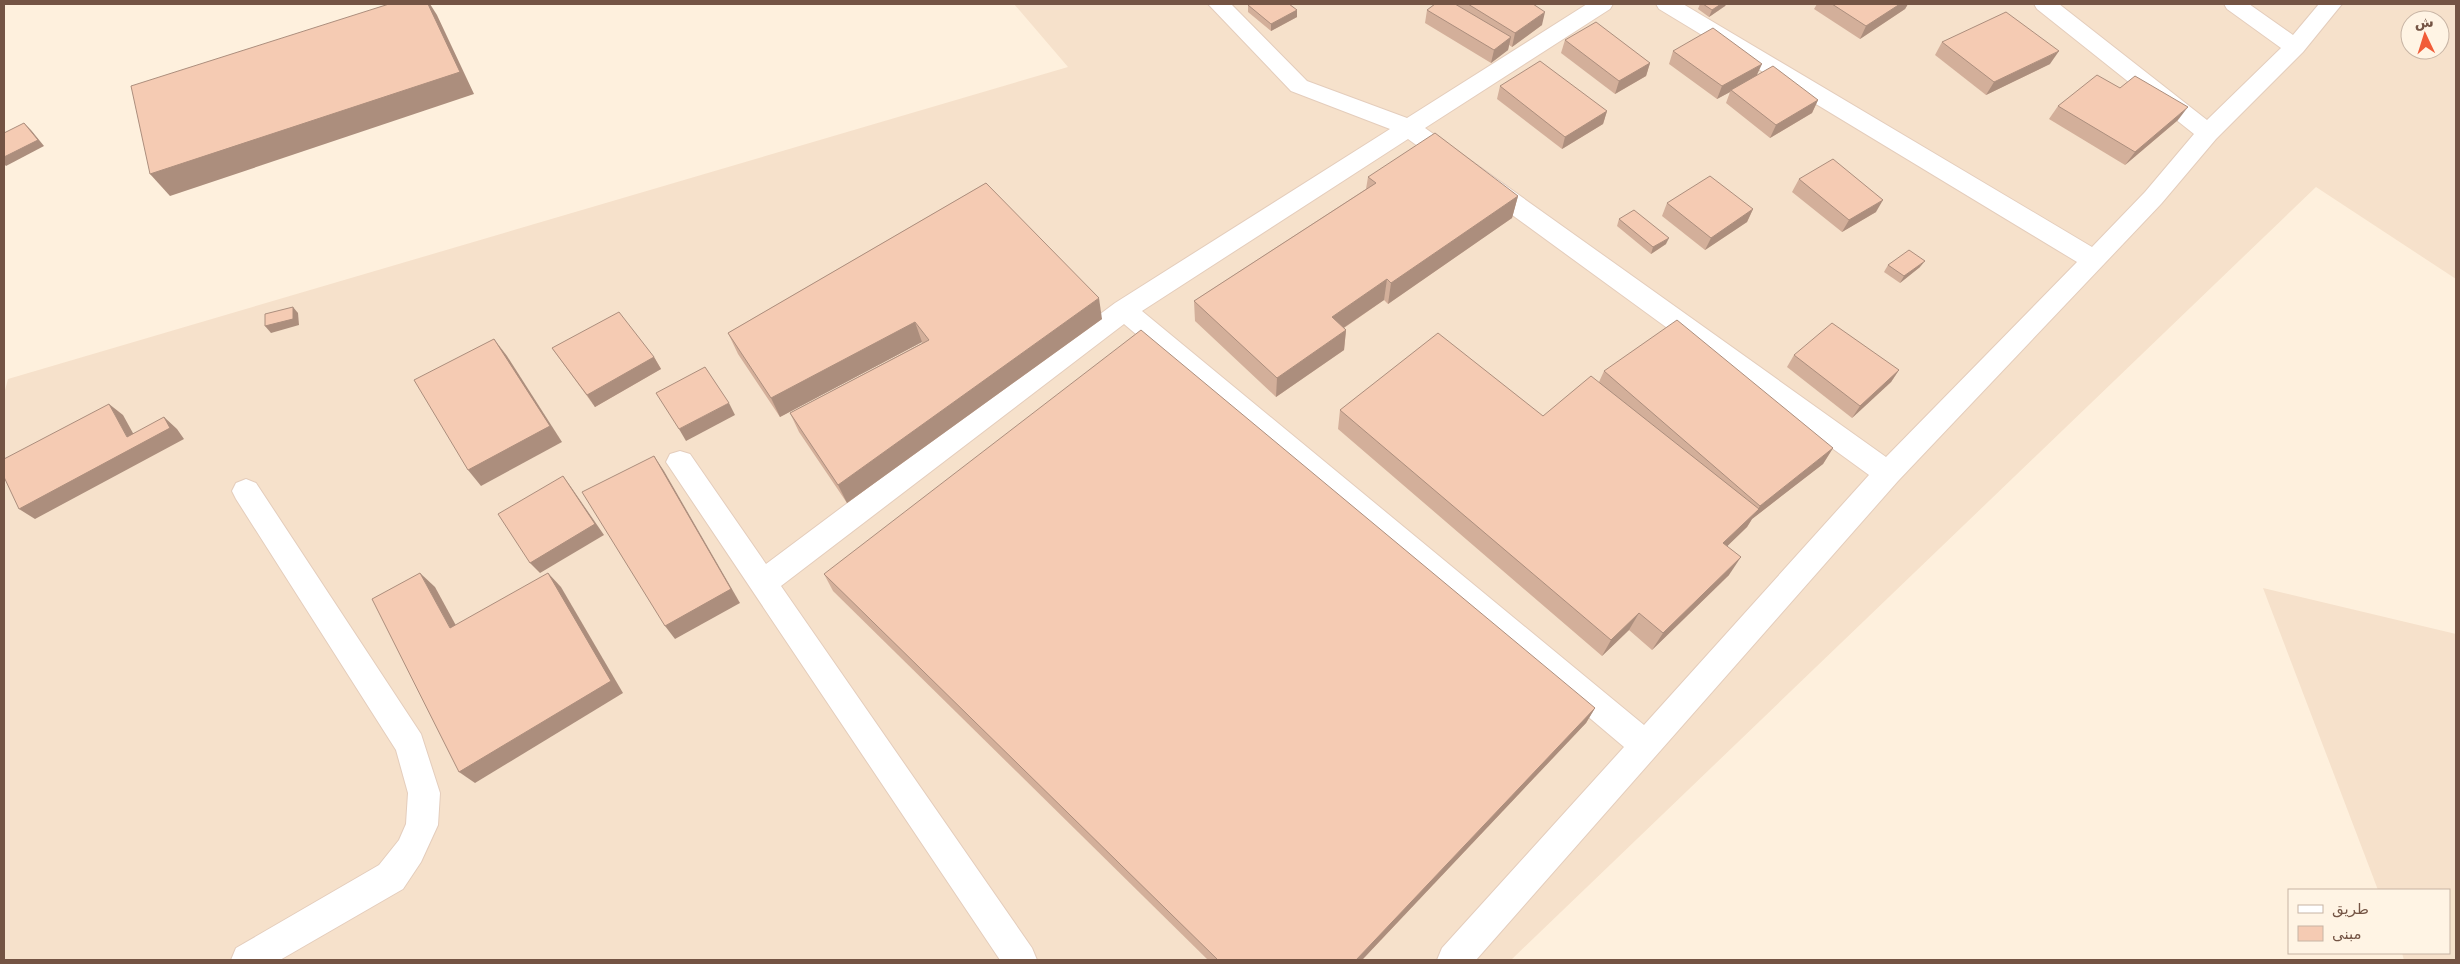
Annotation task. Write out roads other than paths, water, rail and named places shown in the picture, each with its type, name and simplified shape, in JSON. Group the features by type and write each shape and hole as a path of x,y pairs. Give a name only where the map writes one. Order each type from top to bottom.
{"street":[{"path":"1218,4 1299,86 1408,127 1888,473"},
{"path":"763,583 1124,310 1602,4"},
{"path":"1667,4 2094,260"},
{"path":"2045,4 2208,134"},
{"path":"2235,4 2295,48"},
{"path":"1454,960 1888,473 2153,198 2208,134 2295,48 2331,4"},
{"path":"1124,310 1645,746"},
{"path":"680,462 1020,960"},
{"path":"246,490 410,744 424,793 422,825 410,850 391,877 248,960"}]}
